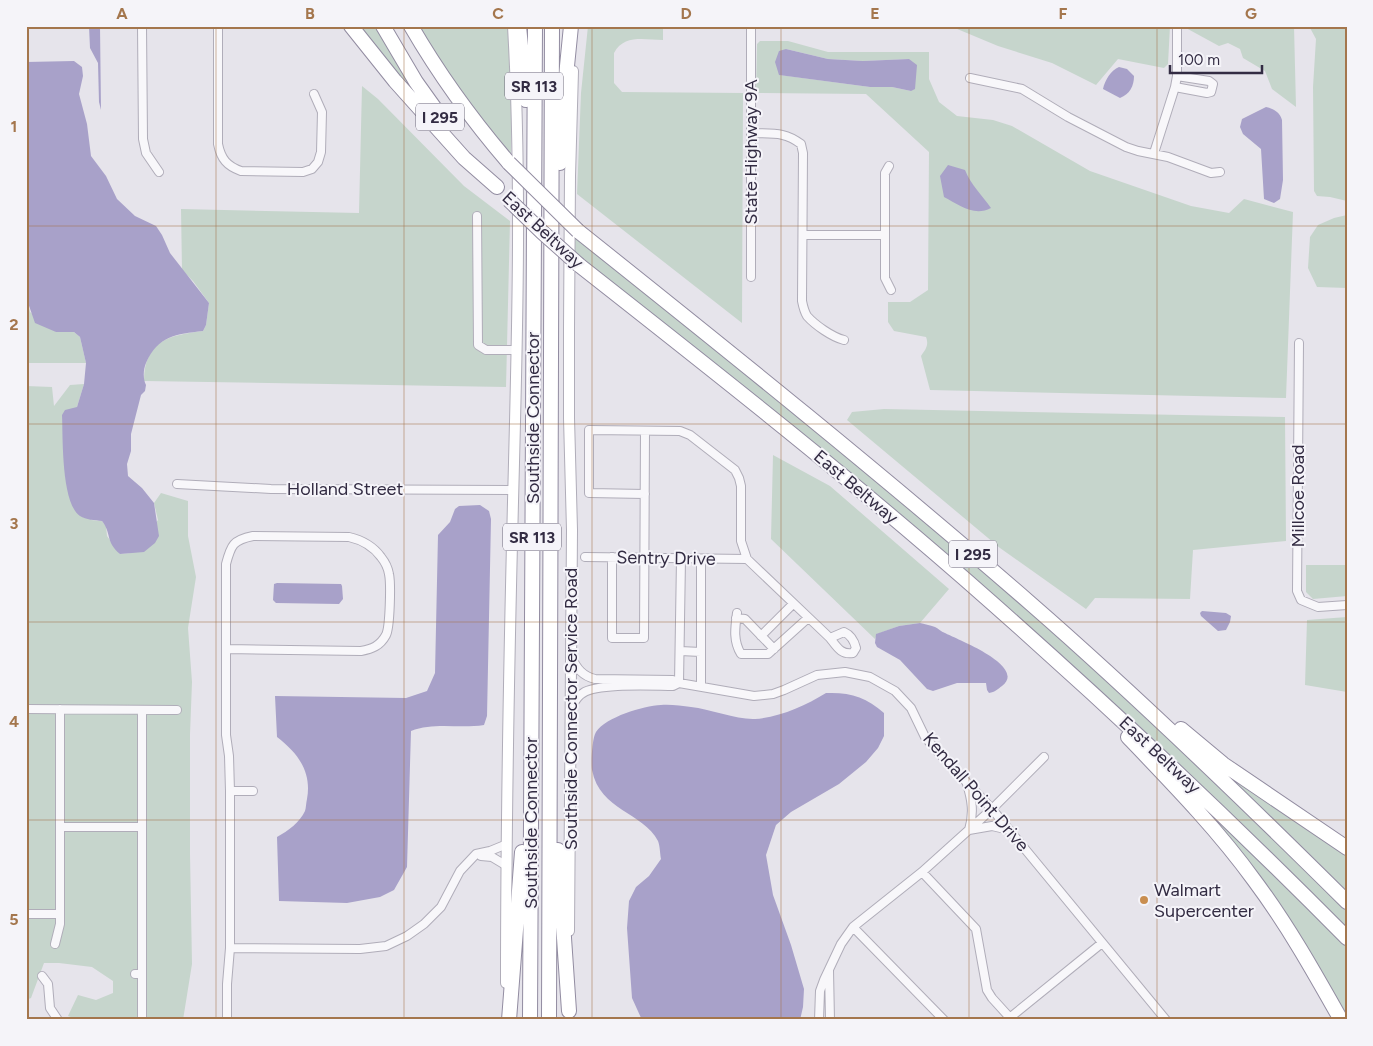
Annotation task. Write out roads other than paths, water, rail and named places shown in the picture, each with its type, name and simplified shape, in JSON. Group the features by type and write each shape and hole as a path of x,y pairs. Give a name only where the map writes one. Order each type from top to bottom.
{"highway":[{"path":"351,26 395,81 464,158 497,187"},
{"name":"East Beltway","path":"382,26 428,101 467,152 509,200 542,232 579,265 840,473 991,601 1190,783 1347,938"},
{"name":"East Beltway","path":"412,26 431,60 477,126 509,163 578,231 862,459 1031,604 1218,776 1347,902"},
{"path":"519,26 528,124 533,146"},
{"name":"Southside Connector","path":"530,1020 535,26"},
{"name":"Southside Connector","path":"548,1020 552,26"},
{"path":"552,259 566,66 571,26"},
{"path":"551,544 558,749 558,854 569,1015"},
{"path":"1031,604 1082,642 1223,764 1347,848"},
{"path":"1073,675 1190,802 1238,859 1284,924 1341,1020"},
{"path":"507,1020 526,805 531,787"}],"street":[{"path":"142,26 142,140 146,153 159,172"},
{"path":"218,26 218,144 220,155 231,168 241,172 303,172 312,169 318,162 321,152 322,112 314,94"},
{"name":"Southside Connector","path":"507,1020 507,844 518,275 518,143 512,26"},
{"name":"Southside Connector Service Road","path":"569,1015 572,530 569,408 571,129 576,26"},
{"name":"State Highway 9A","path":"751,26 751,277"},
{"path":"1154,153 1177,76 1177,26"},
{"path":"1175,87 1207,93 1211,92 1213,88 1213,84 1209,81 1177,76"},
{"path":"970,78 1022,89 1068,117 1126,147 1154,153 1212,173 1220,172"},
{"path":"751,133 784,134 791,136 801,144 803,153 802,301 807,316 834,338 844,340"},
{"path":"889,166 885,173 885,278 891,290"},
{"path":"477,216 477,341 480,347 486,350 516,350"},
{"path":"803,234 885,235"},
{"name":"Millcoe Road","path":"1299,343 1297,591 1301,600 1318,607 1347,605"},
{"path":"644,494 589,493 589,430 680,431 690,435 735,470 740,486 740,541 747,559 792,604 830,638"},
{"path":"612,557 612,638 644,638 645,431"},
{"name":"Holland Street","path":"177,484 272,488 513,490"},
{"path":"227,648 361,651 374,648 382,642 389,628 390,576 381,556 361,540 349,537 253,536 239,539 230,550 226,564 226,735 230,790 230,948 227,1020"},
{"name":"Sentry Drive","path":"585,557 747,559"},
{"path":"679,683 681,559"},
{"path":"701,559 701,686"},
{"path":"761,636 792,604"},
{"path":"774,648 745,620 737,615 735,630 736,646 741,654 768,654 808,618"},
{"path":"680,651 702,652"},
{"name":"Kendall Point Drive","path":"571,656 580,671 594,679 673,680 679,683 754,696 773,694 823,674 845,672 870,677 886,684 904,699 911,708 926,737 937,751 1010,830 1166,1020"},
{"name":"Kendall Point Drive","path":"570,708 579,696 593,688 672,686 679,683"},
{"path":"26,709 177,710"},
{"path":"55,944 60,931 60,709"},
{"path":"142,710 138,974 142,1020"},
{"path":"819,1020 820,991 841,944 853,928 922,872 969,830 1044,757"},
{"path":"966,782 971,798 973,818 969,830"},
{"path":"230,790 253,792"},
{"path":"969,830 992,826 1010,830"},
{"path":"60,827 141,827"},
{"path":"230,948 360,949 386,946 407,936 424,924 440,907 460,871 474,857 480,852 490,851 507,844"},
{"path":"474,857 487,856 507,866"},
{"path":"922,872 976,929 987,990 1009,1019 1102,943"},
{"path":"26,914 60,914"},
{"path":"853,928 944,1020"},
{"path":"829,968 830,1020"},
{"path":"42,976 48,984 50,1008 58,1020"}],"place":[{"name":"Walmart Supercenter","path":"1144,900"}]}
